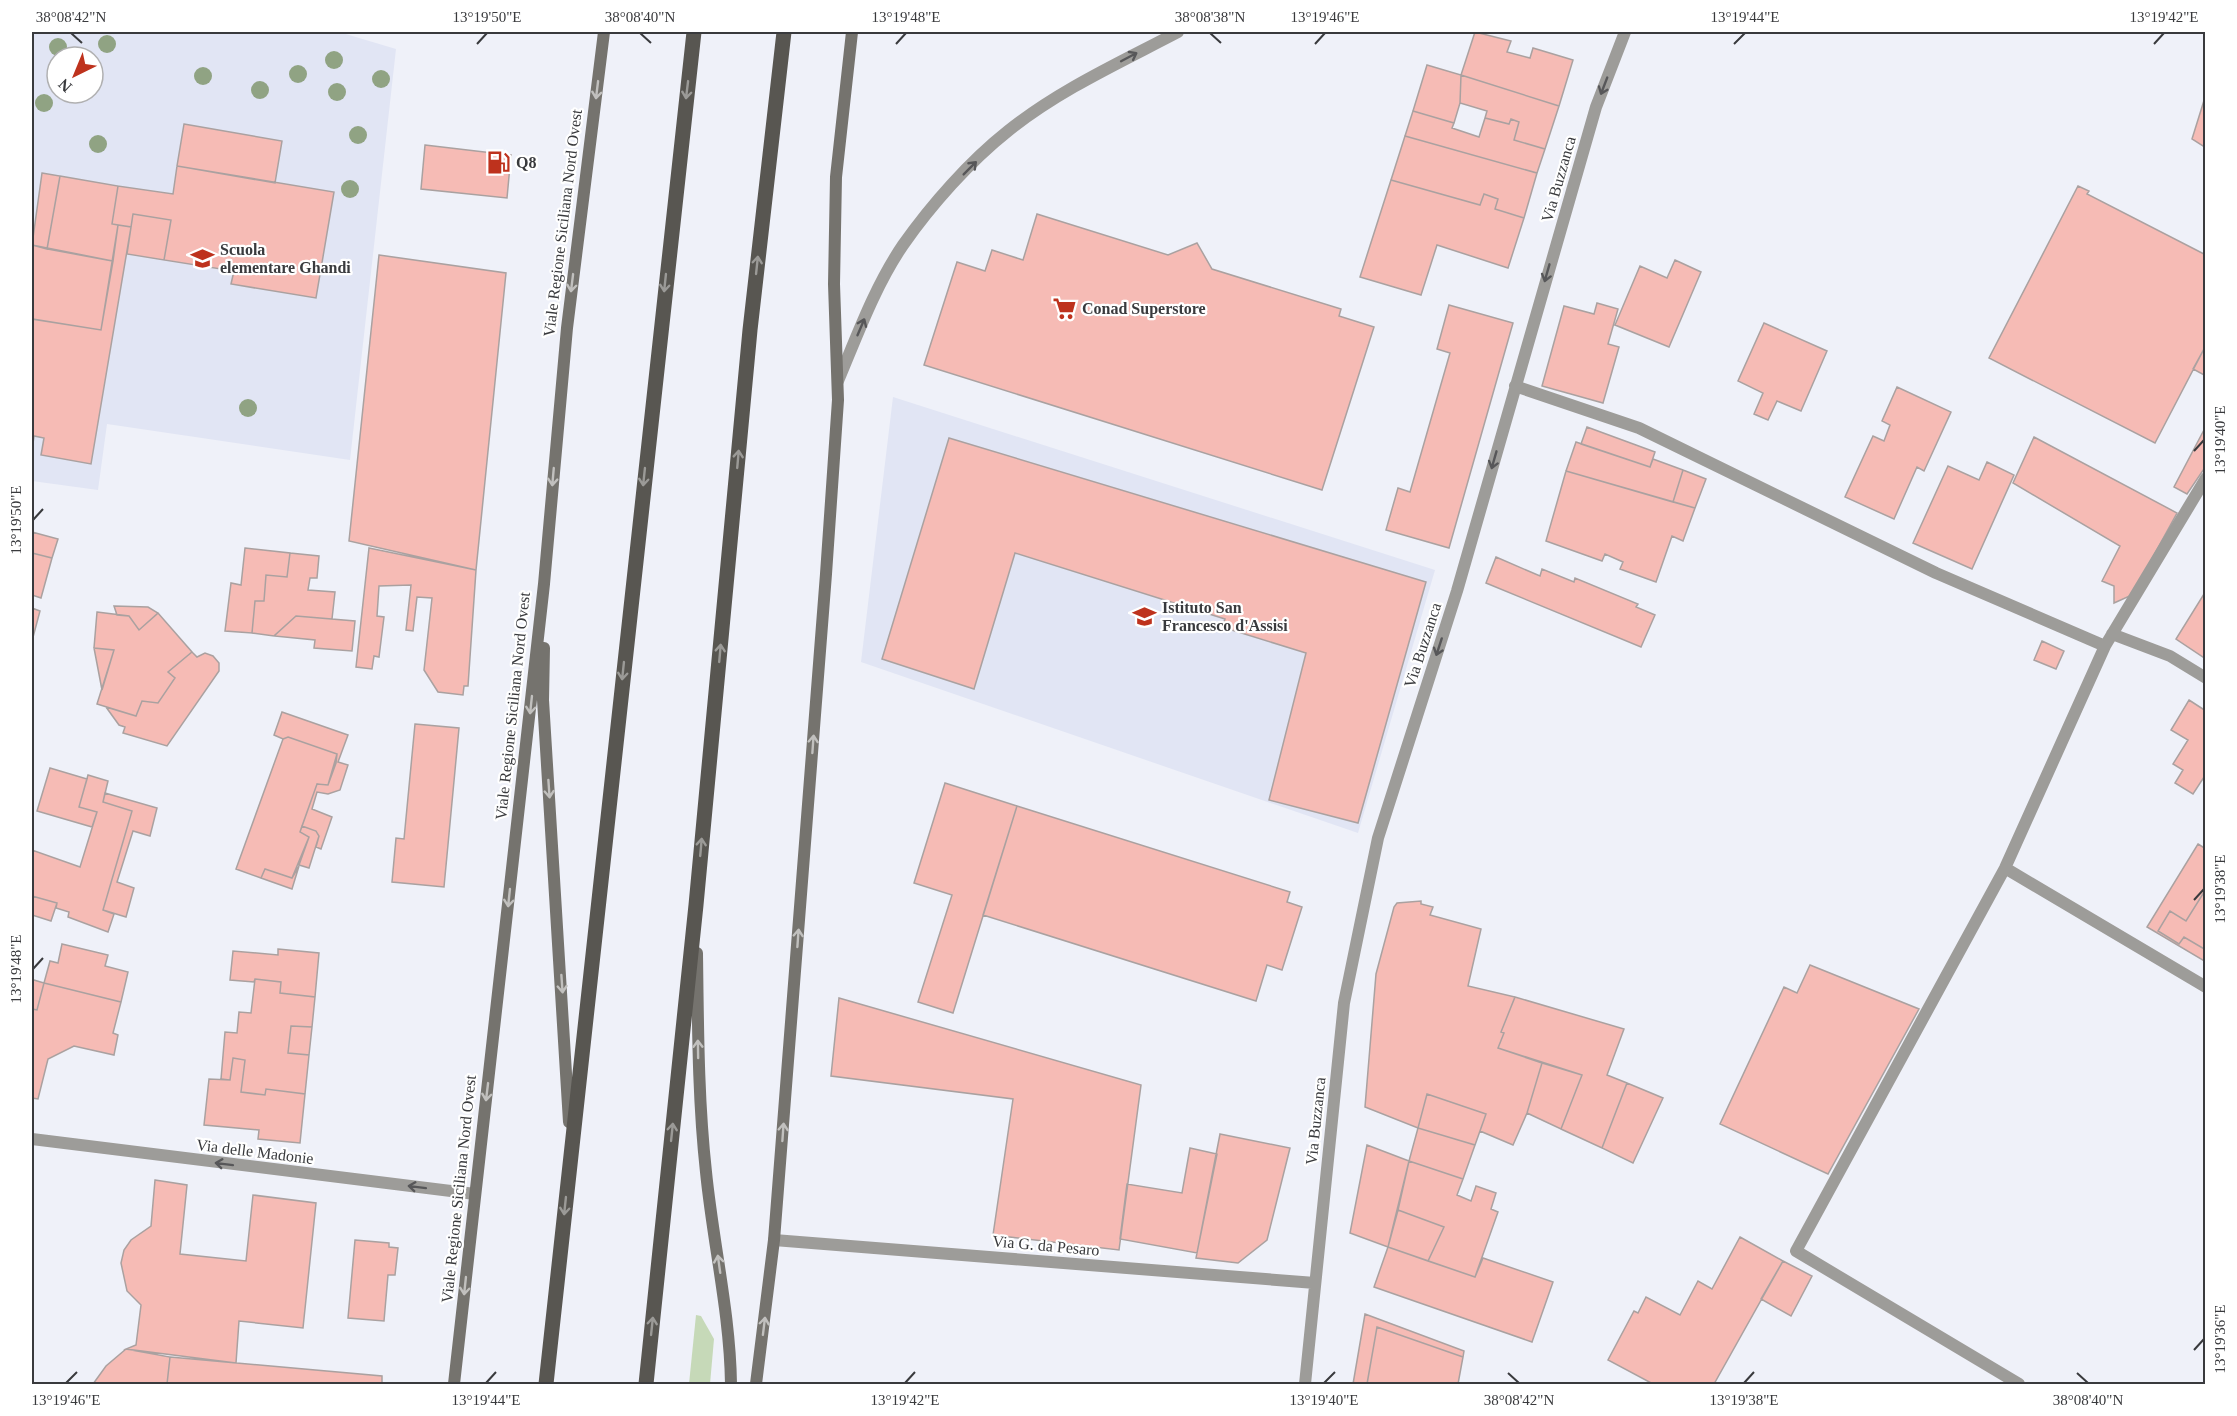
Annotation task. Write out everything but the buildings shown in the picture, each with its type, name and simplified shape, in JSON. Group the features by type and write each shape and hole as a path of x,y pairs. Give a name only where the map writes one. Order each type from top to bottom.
{"main road":[{"path":"546,1384 694,32"},
{"path":"646,1384 696,905 749,342 784,32"}],"street":[{"name":"Viale Regione Siciliana Nord Ovest","path":"454,1384 544,584 566,339 604,32"},
{"path":"756,1384 774,1240 826,574 838,381 834,284 836,177 852,32"},
{"path":"838,381 867,314 903,246 944,194 1008,131 1071,88 1178,32"},
{"name":"Via Buzzanca","path":"1305,1384 1344,1003 1378,838 1457,591 1596,107 1625,32"},
{"path":"1515,386 1639,428 1936,573 2105,646"},
{"path":"2019,1384 1796,1251 2005,868 2105,646 2201,496 2205,478"},
{"path":"544,584 543,700 571,1148"},
{"path":"2112,634 2170,656 2205,678"},
{"path":"2005,868 2205,987"},
{"path":"696,905 699,1090 706,1173 730,1347 730,1384"},
{"name":"Via delle Madonie","path":"32,1139 475,1194"},
{"name":"Via G. da Pesaro","path":"774,1240 1315,1283"}],"shaded area":[{"name":"Scuola elementare Ghandi","path":"32,32 339,32 396,49 350,460 107,424 98,490 32,481"},
{"name":"Istituto San Francesco d'Assisi","path":"893,397 1435,570 1358,833 861,662"}],"green space":[{"path":"696,1315 701,1316 714,1339 710,1384 689,1384"}],"place":[{"name":"Q8","path":"498,162"},
{"name":"Scuola elementare Ghandi","path":"202,258"},
{"name":"Conad Superstore","path":"1064,308"},
{"name":"Istituto San Francesco d'Assisi","path":"1144,616"}]}
